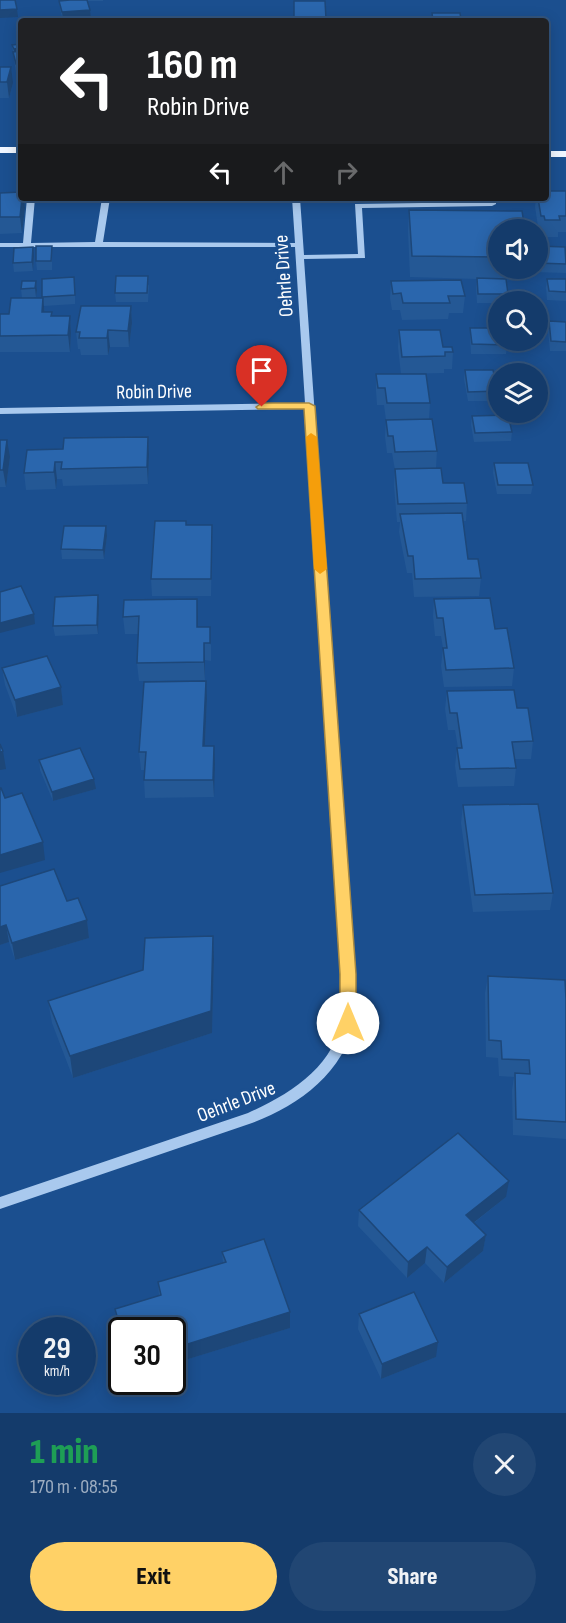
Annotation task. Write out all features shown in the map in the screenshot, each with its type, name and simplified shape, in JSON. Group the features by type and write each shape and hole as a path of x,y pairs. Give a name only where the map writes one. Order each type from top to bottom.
{"main road":[{"path":"0,150 18,150"},
{"path":"549,154 566,154"}],"street":[{"path":"27,245 31,201"},
{"path":"99,244 106,201"},
{"name":"Oehrle Drive","path":"0,1203 252,1117 284,1103 314,1082 340,1048 348,1023 348,974 296,201"},
{"path":"300,257 362,256 358,206 492,204 492,201"},
{"path":"0,245 299,245"},
{"name":"Robin Drive","path":"0,411 309,406"}],"building":[{"path":"0,0 15,0 17,9 0,10"},
{"path":"87,0 90,10 62,12 59,1"},
{"path":"294,1 325,1 326,18 294,18"},
{"path":"432,13 460,13 461,18 433,18"},
{"path":"18,51 18,64 16,64 13,52"},
{"path":"0,67 11,67 7,82 0,82"},
{"path":"549,191 566,191 566,216 559,216 560,220 548,220 541,216 538,201 549,201"},
{"path":"18,192 18,201 22,201 20,217 0,217 0,193"},
{"path":"409,210 522,211 523,219 488,219 488,257 412,256"},
{"path":"36,246 52,246 51,261 36,261"},
{"path":"548,246 565,247 566,264 548,263"},
{"path":"33,247 32,262 13,263 14,248"},
{"path":"116,276 148,276 147,293 115,293"},
{"path":"74,277 75,295 42,297 42,279"},
{"path":"477,278 506,279 508,291 488,291 488,294 478,294"},
{"path":"547,279 566,279 566,292 549,291"},
{"path":"461,280 465,296 448,296 450,303 403,303 401,293 393,294 391,281"},
{"path":"22,281 36,281 35,288 21,289"},
{"path":"11,298 43,298 42,312 52,312 51,316 70,316 68,335 0,336 0,314 9,314"},
{"path":"81,306 131,306 128,331 108,330 107,338 79,338 80,332 76,332"},
{"path":"549,321 566,322 566,342 551,341"},
{"path":"470,328 488,328 488,344 472,344"},
{"path":"399,330 440,330 443,347 452,347 453,352 445,352 445,356 402,357"},
{"path":"465,370 488,370 488,391 468,392"},
{"path":"376,374 426,374 430,403 387,403 385,388 378,388"},
{"path":"472,416 488,416 488,423 510,423 512,432 475,433"},
{"path":"432,419 437,451 395,452 393,436 388,436 386,420"},
{"path":"148,437 147,467 61,469 62,462 55,462 54,472 24,473 27,450 63,449 64,438"},
{"path":"0,440 7,440 3,470 0,470"},
{"path":"494,463 528,463 533,485 498,485"},
{"path":"441,468 443,483 464,483 467,503 398,504 395,469"},
{"path":"462,513 468,559 478,559 481,578 415,579 413,556 408,556 400,514"},
{"path":"155,521 186,521 186,525 212,525 211,579 151,579"},
{"path":"64,526 106,526 103,550 61,549"},
{"path":"21,586 34,614 0,623 0,592"},
{"path":"98,595 97,625 53,626 55,597"},
{"path":"490,598 495,629 507,628 514,668 446,670 443,648 447,648 443,618 437,618 434,599"},
{"path":"197,599 197,627 210,627 210,643 204,643 204,662 137,663 139,616 123,617 124,600"},
{"path":"47,656 61,687 15,700 2,668"},
{"path":"206,681 203,746 214,746 213,780 144,780 146,752 139,752 144,682"},
{"path":"514,690 517,708 528,708 533,741 512,742 516,768 460,769 457,748 462,748 457,713 450,713 447,691"},
{"path":"80,748 94,779 52,792 39,760"},
{"path":"0,788 5,798 22,793 43,842 0,855"},
{"path":"538,804 553,893 475,895 463,805"},
{"path":"54,869 67,901 78,898 87,920 12,943 6,925 0,927 0,886"},
{"path":"213,936 211,1011 70,1056 48,1001 143,970 145,938"},
{"path":"488,976 565,980 566,1122 516,1119 515,1073 530,1074 529,1060 502,1059 501,1041 489,1040"},
{"path":"458,1133 509,1181 466,1215 486,1235 447,1267 427,1247 408,1262 359,1210"},
{"path":"264,1239 290,1312 186,1345 186,1317 117,1317 115,1309 161,1295 158,1282 226,1262 222,1252"},
{"path":"414,1292 438,1342 382,1364 359,1314"}],"slow traffic":[{"path":"311,437 320,569"}],"route":[{"path":"262,407 309,406 348,974 348,1023"}]}
